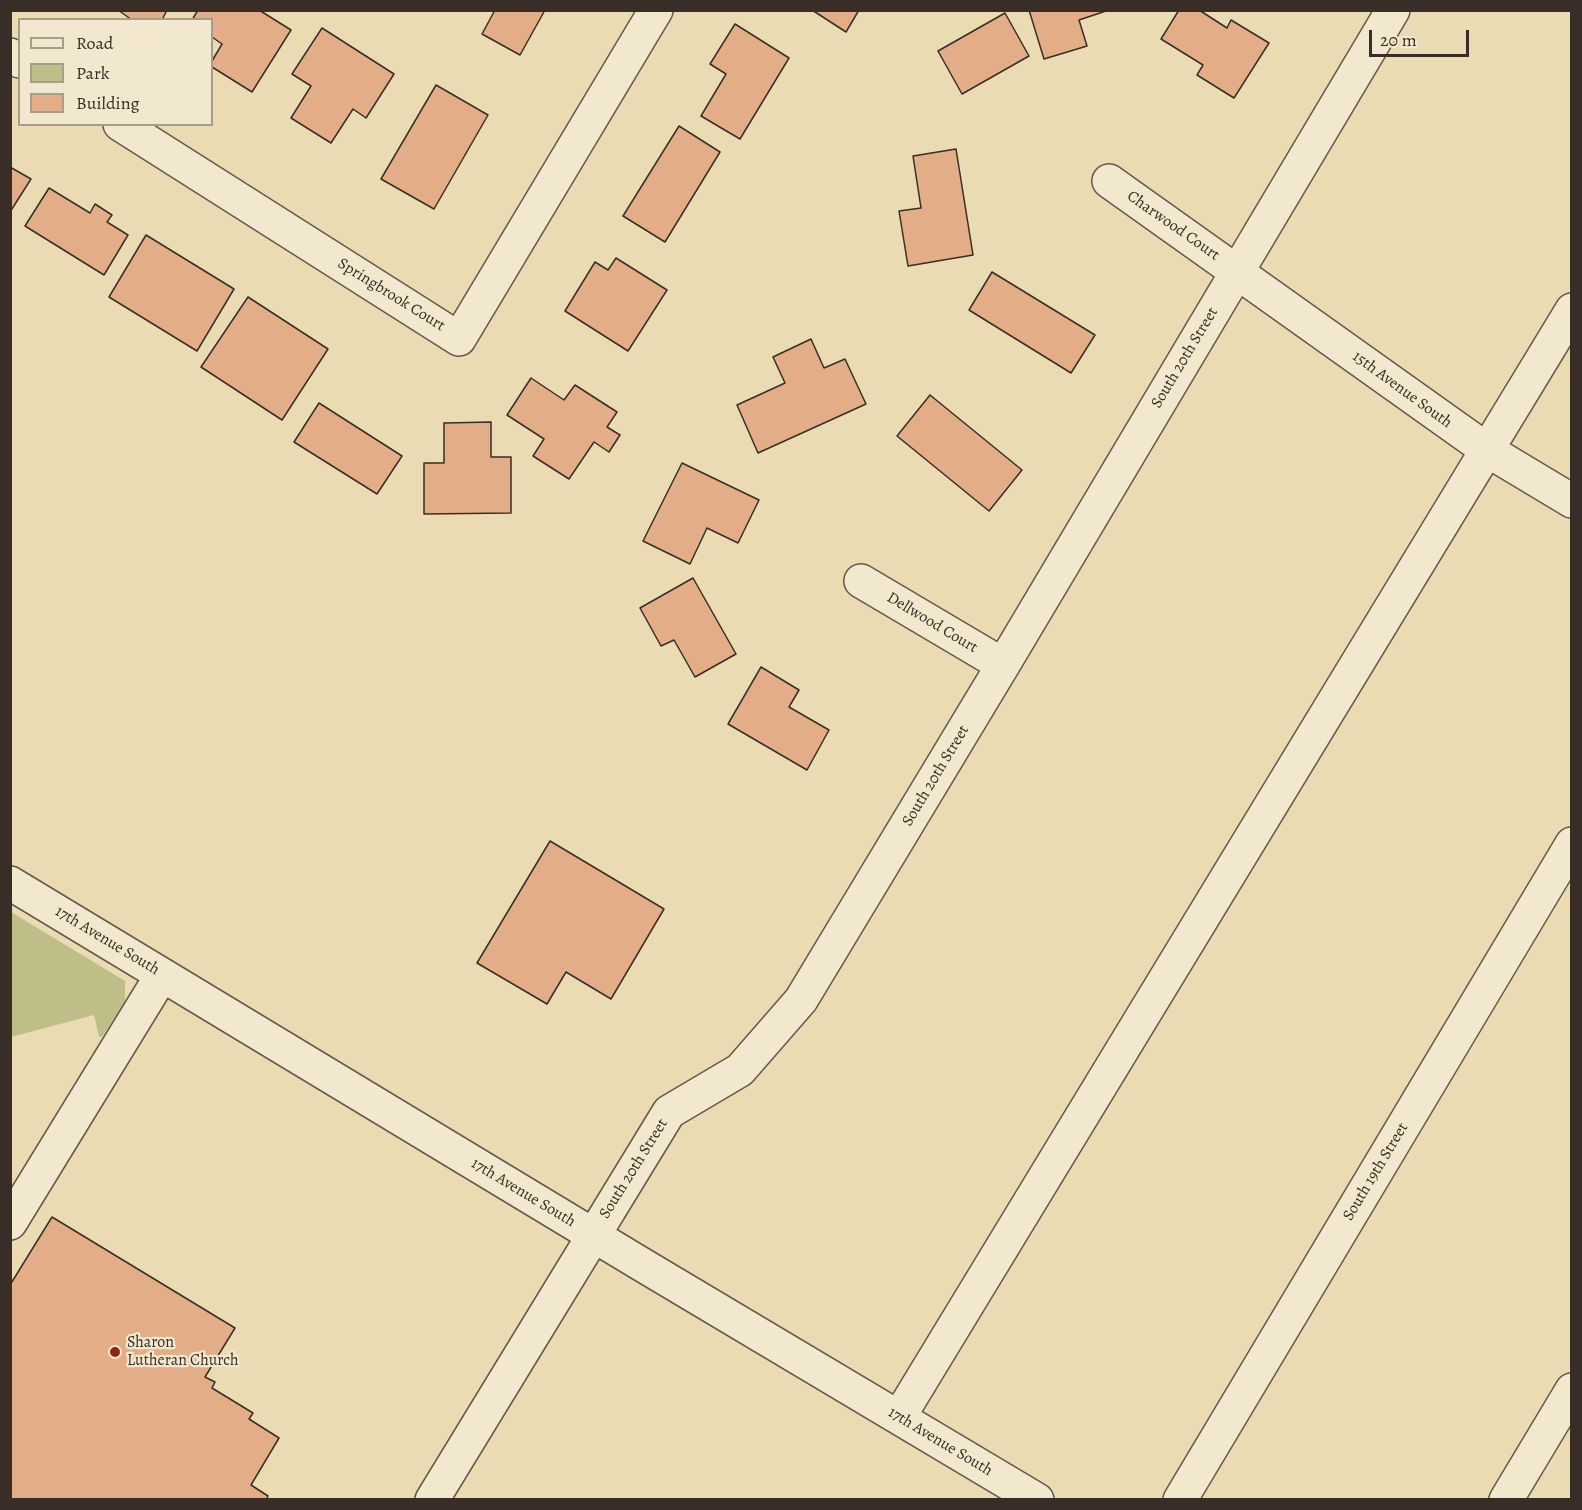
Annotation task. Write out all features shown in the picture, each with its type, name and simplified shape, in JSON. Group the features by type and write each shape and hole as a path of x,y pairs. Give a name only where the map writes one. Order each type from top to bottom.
{"street":[{"name":"Springbrook Court","path":"123,126 459,339 656,10"},
{"name":"South 20th Street","path":"432,1500 669,1112 740,1070 801,1000 1393,10"},
{"name":"Charwood Court","path":"1109,181 1236,272"},
{"name":"15th Avenue South","path":"1236,272 1486,450 1572,501"},
{"path":"899,1417 1572,310"},
{"name":"Dellwood Court","path":"861,581 1003,665"},
{"name":"South 19th Street","path":"1180,1500 1572,844"},
{"name":"17th Avenue South","path":"10,883 1037,1500"},
{"path":"10,1223 162,975"},
{"path":"1506,1500 1572,1390"}],"green space":[{"path":"11,912 125,981 125,1001 102,1037 99,1037 94,1015 11,1037"}],"building":[{"path":"118,10 167,10 163,18 129,18"},
{"path":"198,10 259,10 291,30 252,92 213,68 213,59 222,44 213,38 213,18 193,18"},
{"path":"495,10 545,10 520,55 482,34"},
{"path":"812,10 859,10 846,32"},
{"path":"1029,10 1109,10 1079,20 1087,46 1044,59"},
{"path":"1179,10 1199,10 1227,28 1231,20 1269,43 1234,98 1197,75 1203,65 1161,39"},
{"path":"1005,13 1029,56 962,94 938,51"},
{"path":"735,24 789,58 740,139 701,116 726,74 710,64"},
{"path":"322,28 394,74 366,118 353,109 331,143 291,118 311,86 292,74"},
{"path":"436,85 488,115 434,209 381,179"},
{"path":"679,126 720,152 665,242 623,216"},
{"path":"956,149 973,255 908,266 899,211 921,208 913,156"},
{"path":"10,167 31,179 10,212"},
{"path":"49,188 90,213 95,204 112,215 107,222 128,235 104,275 25,226"},
{"path":"146,235 234,289 197,351 109,297"},
{"path":"616,258 667,290 628,351 565,311 595,262 608,270"},
{"path":"992,272 1095,335 1071,373 969,310"},
{"path":"248,297 328,349 282,420 201,367"},
{"path":"811,339 824,368 845,359 866,404 758,453 737,405 785,383 773,357"},
{"path":"531,378 564,400 575,385 617,412 607,427 620,435 609,452 594,442 569,479 533,456 544,439 507,415"},
{"path":"930,395 1022,470 989,511 897,436"},
{"path":"319,403 402,456 377,494 294,442"},
{"path":"491,422 491,457 511,457 511,513 424,514 424,463 444,463 444,423"},
{"path":"682,463 759,500 738,543 707,528 690,564 643,541"},
{"path":"693,578 736,654 695,677 674,640 661,646 640,608"},
{"path":"761,667 799,690 789,707 829,730 807,770 728,724"},
{"path":"550,841 664,909 611,999 566,972 547,1004 477,963"},
{"name":"Sharon Lutheran Church","path":"52,1217 235,1328 205,1377 215,1382 212,1388 253,1413 249,1419 279,1438 251,1485 268,1496 266,1500 10,1500 10,1285"}],"place":[{"name":"Sharon Lutheran Church","path":"115,1352"}]}
